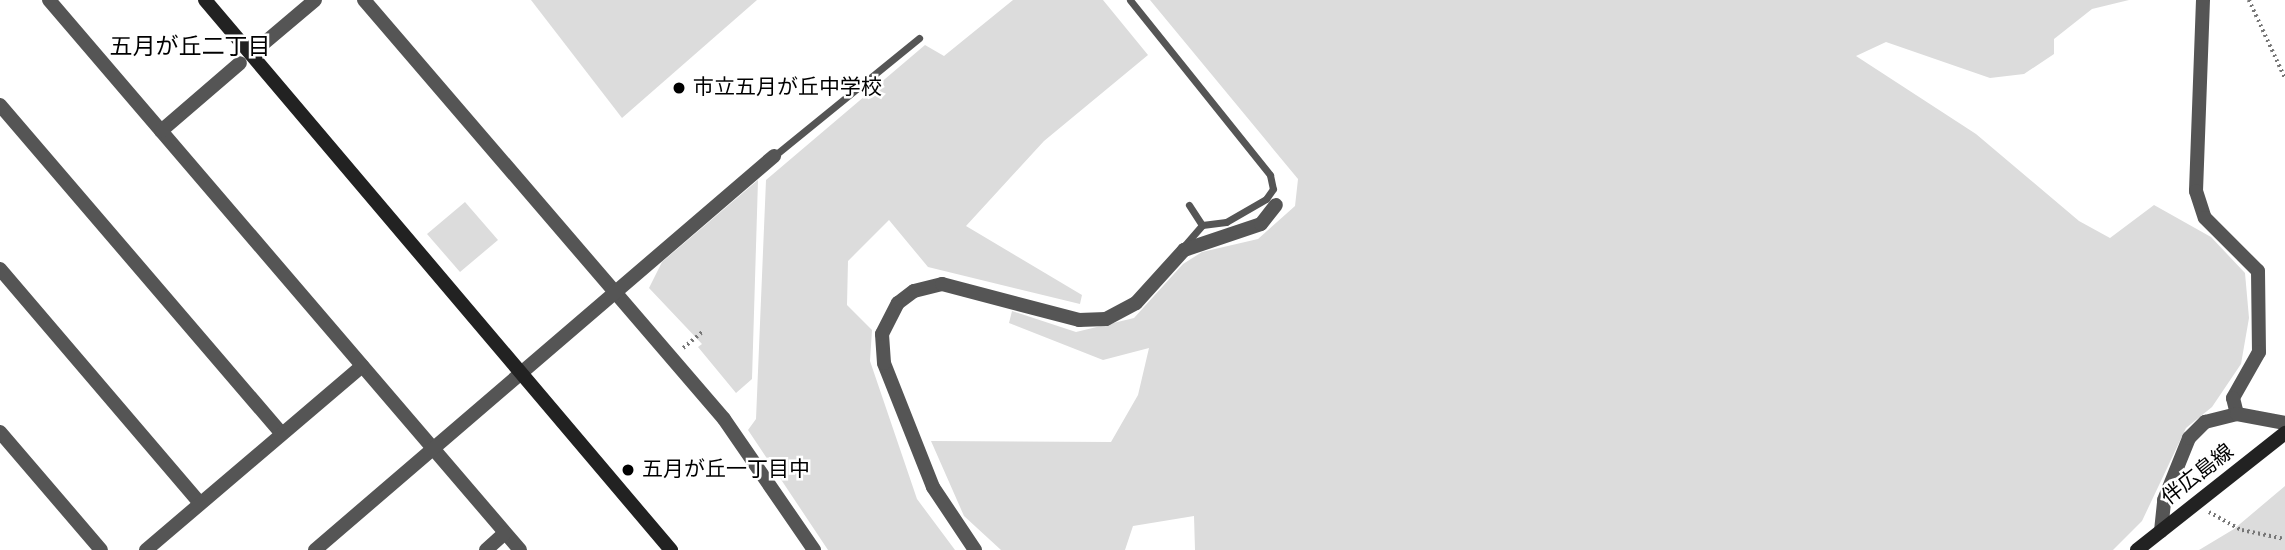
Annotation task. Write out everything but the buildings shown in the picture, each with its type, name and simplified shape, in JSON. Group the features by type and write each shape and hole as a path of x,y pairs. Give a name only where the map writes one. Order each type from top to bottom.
{"street":[{"path":"49,0 520,550"},
{"path":"205,0 524,372 671,550"},
{"path":"263,44 315,0"},
{"path":"363,0 758,464 814,550"},
{"path":"2203,0 2196,191 2206,218 2258,271 2259,352 2233,398 2237,414"},
{"path":"162,131 240,63"},
{"path":"0,106 282,434"},
{"path":"315,550 774,156"},
{"path":"975,550 933,487 884,363 882,334 890,313 914,291 942,284 1079,320 1106,319 1136,303 1177,255 1261,224 1276,205"},
{"path":"0,269 200,503"},
{"path":"146,550 362,366"},
{"path":"2161,531 2164,500 2189,438 2205,422 2237,414 2285,422"},
{"path":"0,432 101,550"},
{"name":"伴広島線","path":"2137,550 2285,433"},
{"path":"486,550 505,533"}],"lane":[{"path":"1130,0 1270,175 1273,189 1266,198 1226,222 1202,225 1177,255"},
{"path":"774,156 919,38"},
{"path":"1189,205 1202,225"}],"path":[{"path":"2249,0 2285,78"},
{"path":"679,352 703,331"},
{"path":"2208,511 2242,530 2285,539"}],"shaded area":[{"path":"531,0 757,0 622,118"},
{"path":"1013,0 1103,0 1148,55 1044,141 966,226 1082,295 1080,304 928,267 889,220 848,261 847,305 872,330 870,361 917,499 955,550 828,550 748,430 756,419 766,180 925,45 944,56"},
{"path":"1150,0 2129,0 2092,9 2054,39 2054,54 2024,74 1990,78 1886,42 1856,56 1976,134 2079,221 2110,238 2154,205 2211,237 2245,273 2249,318 2241,364 2212,407 2186,428 2142,521 2113,550 1195,550 1194,516 1133,526 1125,550 1001,550 964,516 931,441 1111,442 1138,395 1149,348 1103,360 1009,323 1012,311 1076,332 1134,318 1183,264 1202,252 1258,239 1295,206 1298,179"},
{"path":"758,180 752,379 736,393 698,347 702,344 649,288 662,262"},
{"path":"465,202 498,240 460,272 427,234"},
{"path":"2285,486 2285,550 2199,550 2234,529"}],"place":[{"name":"市立五月が丘中学校","path":"679,88"},
{"name":"五月が丘一丁目中","path":"628,470"}],"district":[{"name":"五月が丘二丁目","path":"190,47"}]}
